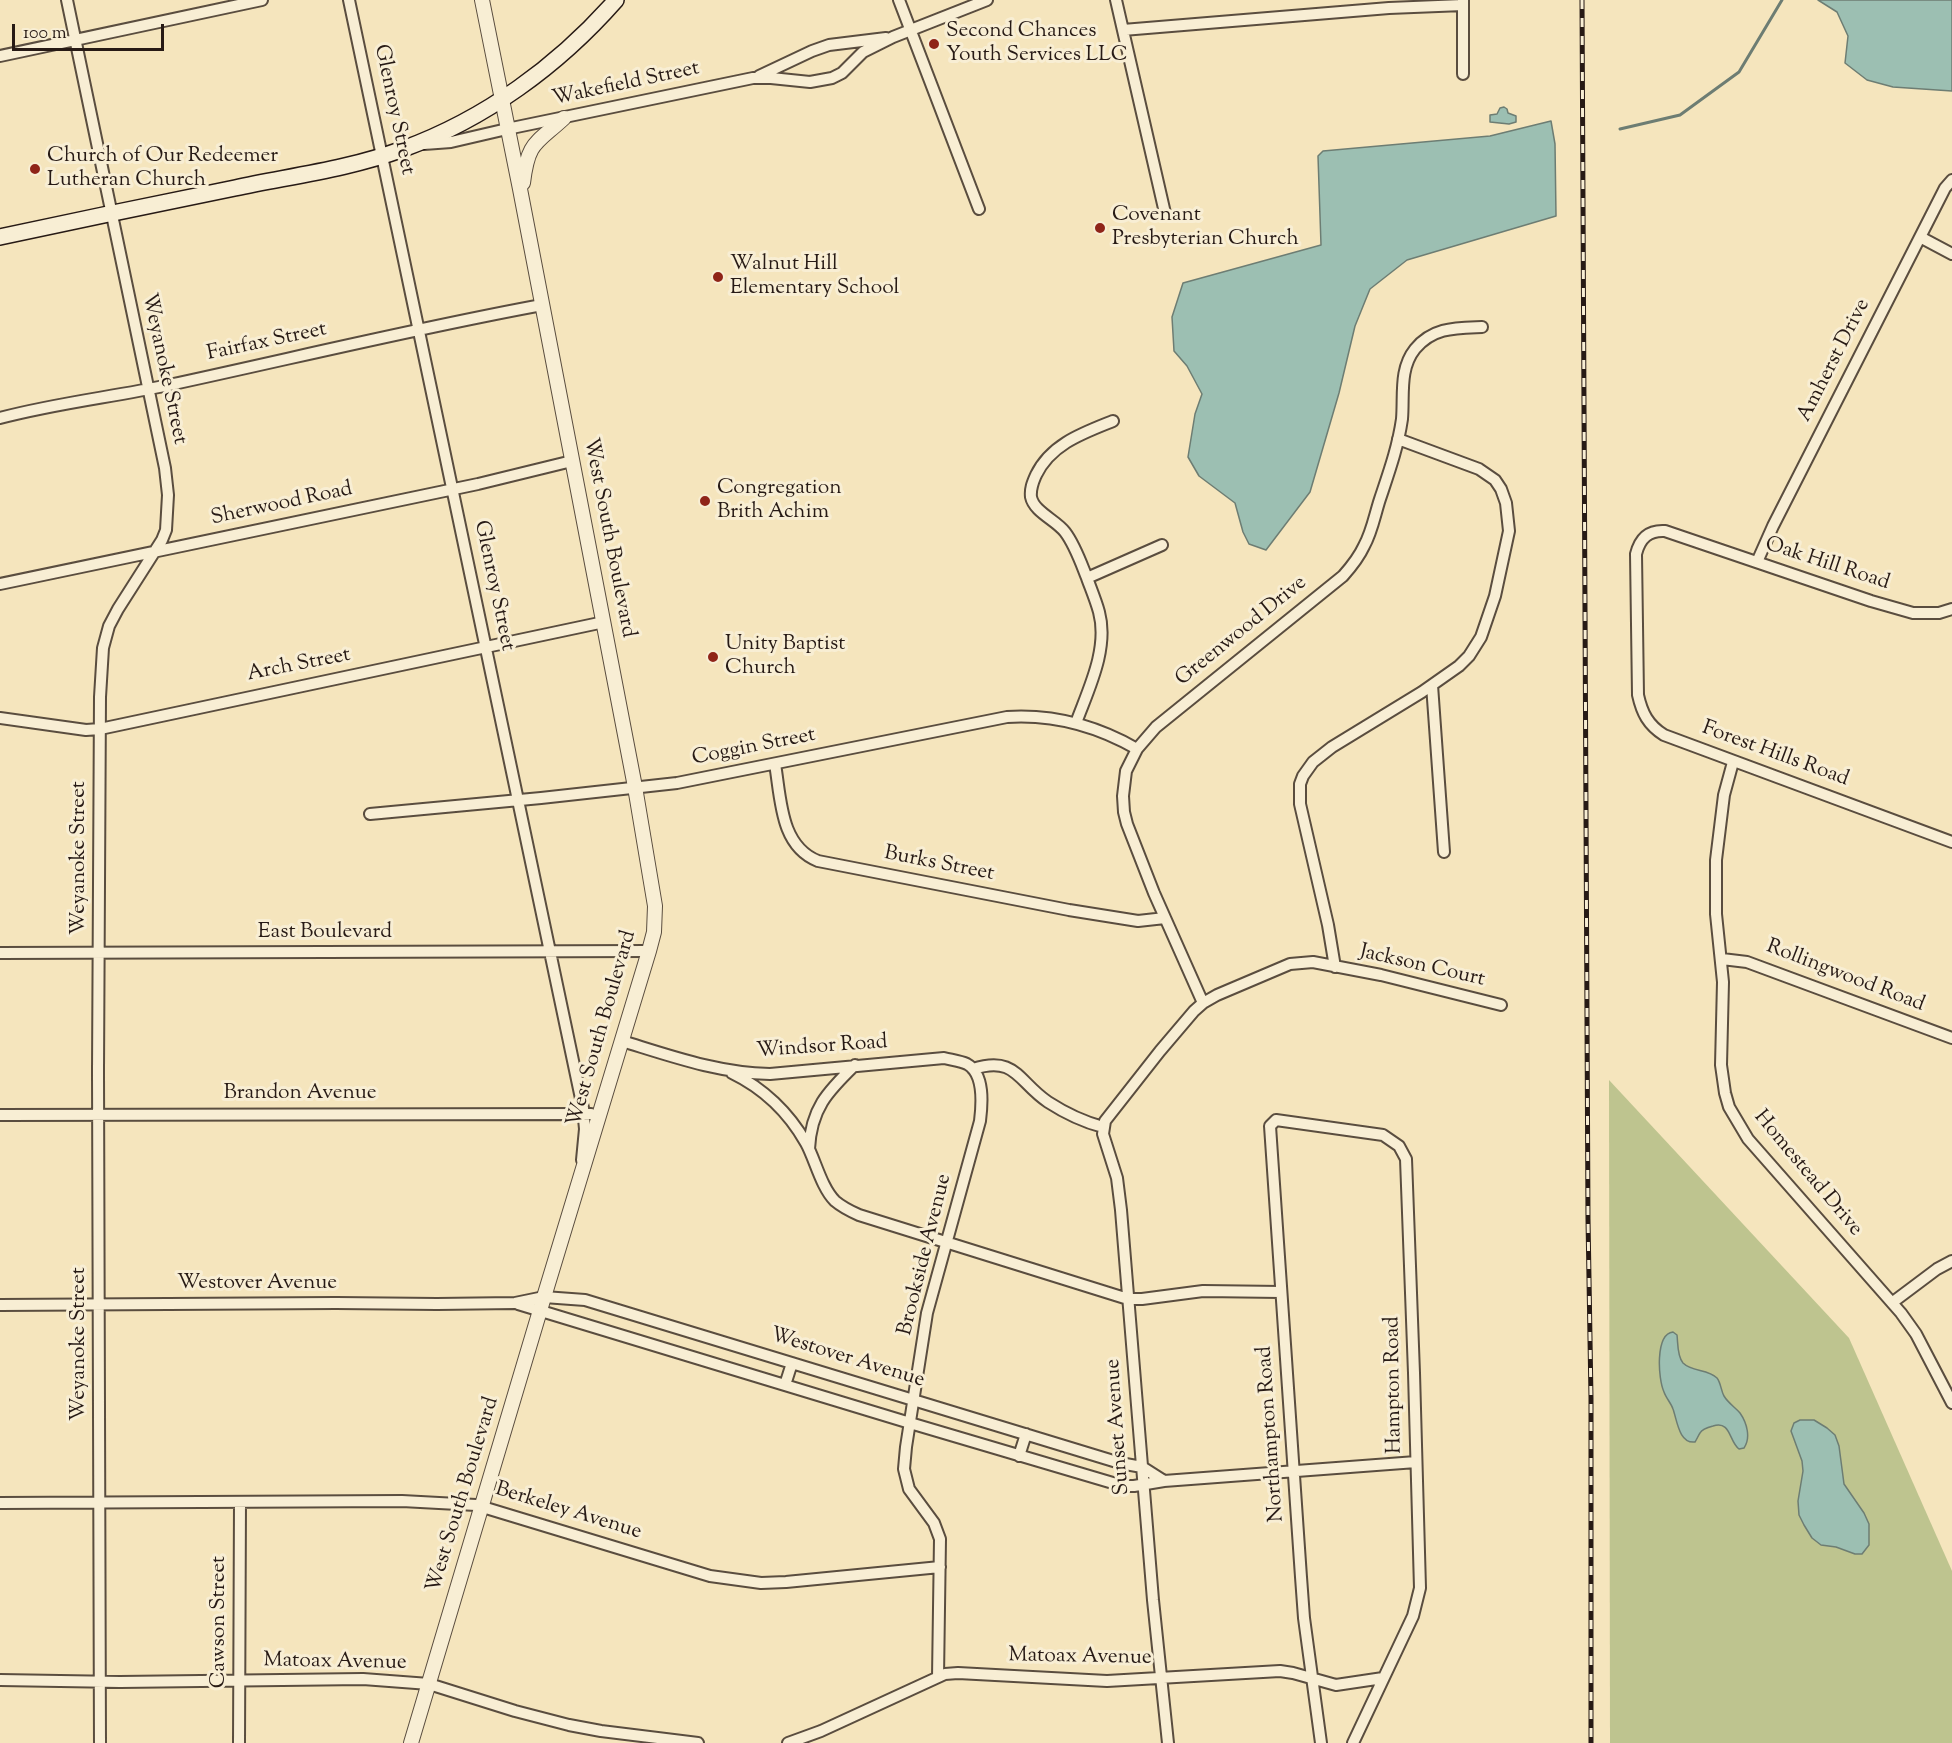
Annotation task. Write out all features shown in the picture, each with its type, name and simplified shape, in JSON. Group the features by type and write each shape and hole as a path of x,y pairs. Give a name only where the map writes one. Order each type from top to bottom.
{"main road":[{"path":"0,237 333,168 412,145 483,112 561,55 616,0"}],"street":[{"name":"Weyanoke Street","path":"67,0 165,468 168,495 166,530 118,609 103,648 100,729 99,953 100,1743"},
{"path":"0,56 262,0"},
{"name":"Glenroy Street","path":"349,0 584,1114 585,1129 579,1181"},
{"name":"West South Boulevard","path":"411,1743 654,932 655,906 635,788 482,0"},
{"path":"899,0 979,209"},
{"name":"Wakefield Street","path":"412,145 452,142 753,78 821,81 842,72 863,52 893,37 987,0"},
{"path":"1116,0 1165,213"},
{"path":"1123,30 1462,2 1463,74"},
{"name":"Wakefield Street","path":"753,78 829,45 893,37"},
{"path":"522,197 528,155 539,139 564,118"},
{"name":"Amherst Drive","path":"1757,562 1773,526 1945,188 1952,180"},
{"path":"1920,237 1952,254"},
{"name":"Fairfax Street","path":"0,418 542,305"},
{"name":"Greenwood Drive","path":"1203,1003 1127,824 1123,796 1125,777 1137,749 1156,727 1343,576 1354,563 1368,539 1398,440 1402,418 1404,372 1414,351 1430,336 1441,330 1482,327"},
{"path":"1076,723 1095,670 1101,639 1100,614 1070,538 1059,525 1034,505 1031,497 1032,482 1038,470 1059,447 1071,439 1113,421"},
{"path":"1335,967 1328,925 1300,804 1300,783 1312,762 1332,747 1432,685 1469,656 1480,637 1495,596 1509,531 1506,503 1501,489 1487,473 1450,457 1398,440"},
{"name":"Sherwood Road","path":"0,584 453,489 572,461"},
{"name":"Oak Hill Road","path":"1636,659 1636,554 1645,536 1658,531 1692,540 1913,613 1938,613 1952,609"},
{"path":"1087,578 1162,545"},
{"name":"Arch Street","path":"0,718 86,730 100,729 604,622"},
{"name":"Forest Hills Road","path":"1636,659 1641,708 1650,724 1664,735 1952,842"},
{"path":"1432,685 1444,852"},
{"name":"Coggin Street","path":"370,813 677,783 1007,717 1044,717 1076,723 1098,730 1137,749"},
{"name":"Homestead Drive","path":"1733,762 1724,795 1716,860 1716,914 1722,959 1721,1072 1730,1107 1748,1139 1893,1302 1916,1334 1952,1403"},
{"name":"Burks Street","path":"775,764 789,836 801,852 809,858 1069,910 1138,921 1165,918"},
{"name":"East Boulevard","path":"0,953 649,951"},
{"name":"Rollingwood Road","path":"1722,959 1748,962 1952,1038"},
{"name":"Jackson Court","path":"1103,1127 1105,1121 1167,1043 1203,1003 1290,964 1313,962 1381,975 1501,1005"},
{"name":"Windsor Road","path":"622,1041 727,1071 770,1074 944,1058 970,1065 973,1069"},
{"path":"973,1069 988,1064 998,1064 1013,1071 1047,1102 1088,1123 1103,1127"},
{"path":"809,1149 813,1120 818,1107 826,1095 855,1065"},
{"name":"Brookside Avenue","path":"938,1677 940,1539 934,1523 914,1498 904,1469 927,1313 980,1121 981,1092 979,1080 973,1069"},
{"path":"727,1071 743,1079 773,1101 794,1124 833,1199 859,1215 1128,1299 1203,1291 1281,1292"},
{"name":"Brandon Avenue","path":"0,1115 600,1114"},
{"name":"Hampton Road","path":"1272,1122 1290,1121 1383,1136 1399,1146 1406,1159 1420,1588 1413,1616 1353,1743"},
{"name":"Northampton Road","path":"1272,1122 1270,1126 1304,1618 1321,1743"},
{"name":"Sunset Avenue","path":"1103,1127 1103,1134 1117,1178 1168,1743"},
{"path":"1893,1302 1937,1269 1952,1261"},
{"name":"Westover Avenue","path":"0,1305 542,1304 585,1300 1120,1463 1142,1467 1164,1480"},
{"name":"Westover Avenue","path":"542,1304 579,1321 1123,1486 1143,1485 1164,1480 1416,1462"},
{"path":"785,1385 792,1363"},
{"path":"1019,1456 1026,1434"},
{"name":"Berkeley Avenue","path":"0,1503 402,1501 482,1506 710,1576 786,1582 940,1567"},
{"name":"Cawson Street","path":"238,1743 240,1502"},
{"name":"Matoax Avenue","path":"788,1743 938,1677 958,1673 1107,1681 1280,1671 1336,1685 1383,1678"},
{"name":"Matoax Avenue","path":"0,1680 363,1679 429,1684 568,1725 698,1743"}],"green space":[{"path":"1609,1080 1849,1338 1952,1571 1952,1743 1610,1743"}],"shaded area":[{"path":"1818,0 1952,0 1952,91 1893,87 1867,80 1845,63 1848,36 1837,12"},
{"path":"1504,107 1508,113 1516,116 1516,122 1509,124 1490,122 1490,115 1497,114 1500,108"},
{"path":"1551,121 1555,144 1556,216 1407,260 1370,289 1355,326 1339,393 1310,492 1266,550 1249,544 1243,532 1235,503 1199,476 1188,457 1195,414 1202,394 1187,366 1174,351 1172,317 1183,283 1321,245 1318,156 1323,151 1490,136"},
{"path":"1673,1332 1677,1335 1679,1353 1683,1363 1717,1378 1727,1401 1740,1413 1748,1435 1744,1448 1739,1449 1726,1429 1719,1425 1702,1430 1695,1442 1690,1442 1682,1435 1664,1392 1659,1368 1663,1340"},
{"path":"1800,1420 1814,1420 1835,1435 1839,1446 1844,1484 1869,1524 1869,1545 1862,1554 1821,1545 1812,1538 1799,1515 1798,1501 1803,1471 1802,1461 1791,1431 1794,1423"}],"waterway":[{"path":"1620,129 1680,115 1739,72 1782,0"}],"railway":[{"path":"1582,0 1591,1743"}],"place":[{"name":"Second Chances Youth Services LLC","path":"934,44"},
{"name":"Church of Our Redeemer Lutheran Church","path":"35,169"},
{"name":"Covenant Presbyterian Church","path":"1100,228"},
{"name":"Walnut Hill Elementary School","path":"718,277"},
{"name":"Congregation Brith Achim","path":"705,501"},
{"name":"Unity Baptist Church","path":"713,657"}]}
